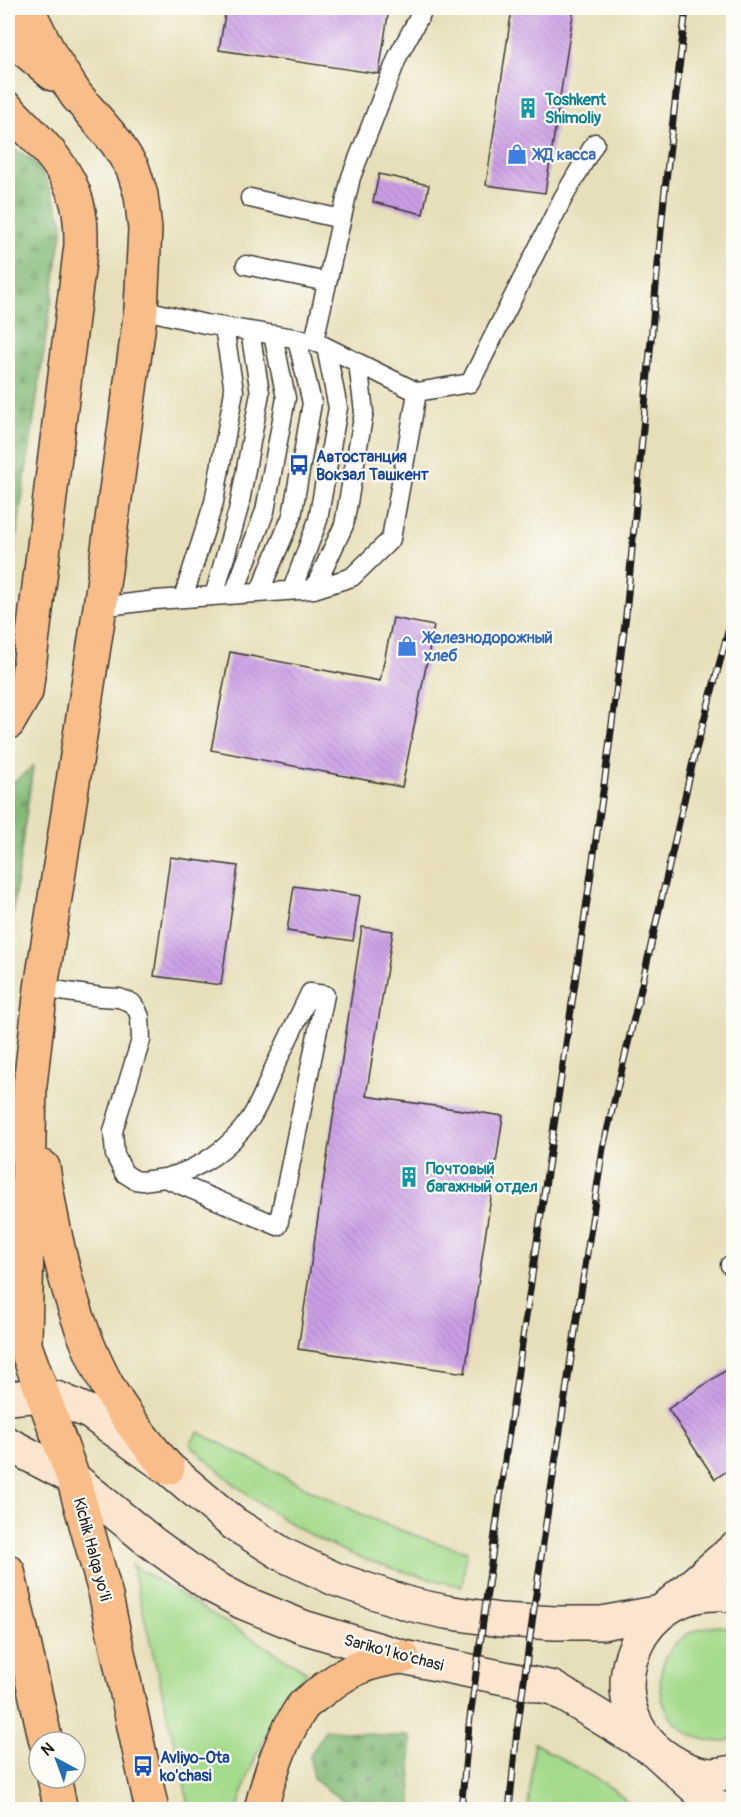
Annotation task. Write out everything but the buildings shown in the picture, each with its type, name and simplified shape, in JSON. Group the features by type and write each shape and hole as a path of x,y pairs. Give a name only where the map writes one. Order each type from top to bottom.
{"highway":[{"path":"27,8 51,56 76,95"},
{"path":"8,36 76,95 116,142 133,169 142,203 145,230 141,309 100,607 41,988 30,1085 25,1343"},
{"path":"8,109 58,164 70,183 79,211 81,245 26,692 8,723"},
{"path":"30,1085 56,1240 78,1317 96,1362 117,1401 145,1442 168,1468"},
{"name":"Kichik Halqa yo'li","path":"8,1296 74,1478 105,1592 152,1809"},
{"path":"8,1571 43,1730"},
{"path":"261,1809 274,1765 304,1705 351,1670 366,1664 403,1657"},
{"path":"57,1790 62,1809"}],"main road":[{"path":"8,1398 44,1395 91,1413 168,1468 233,1523 284,1555 335,1579 409,1604 501,1620 602,1623 662,1612 687,1599 715,1594 734,1596"},
{"name":"Sariko'l ko'chasi","path":"8,1444 74,1478 151,1542 210,1585 242,1602 303,1627 403,1657 553,1688 654,1750 720,1809"},
{"path":"734,1549 662,1612 640,1635 628,1664 626,1695 635,1725 654,1750 680,1767 710,1775 734,1772"}],"lane":[{"path":"259,593 292,516 312,403 312,342 351,177 398,56 424,8"},
{"path":"141,309 224,327 312,342 417,392 470,383 563,198 595,143"},
{"path":"250,198 341,219"},
{"path":"246,265 327,282"},
{"path":"183,598 214,502 234,392 224,327"},
{"path":"214,596 239,507 260,393 250,331"},
{"path":"234,594 265,511 286,398 273,335"},
{"path":"292,590 318,520 338,408 312,342"},
{"path":"314,589 344,525 364,412 358,363"},
{"path":"100,607 183,598 314,589 352,577 391,538 417,392"},
{"path":"41,988 119,998 132,1003 137,1010 140,1017 141,1040 135,1065 115,1119 112,1138 113,1149 120,1167 129,1177 145,1182 182,1174 219,1153 236,1137 251,1118 310,993 325,995 278,1226 165,1178"}],"green space":[{"path":"8,148 26,156 39,169 49,187 63,224 8,592"},
{"path":"33,766 8,944 8,784"},
{"path":"198,1432 363,1515 397,1529 467,1551 462,1586 382,1565 303,1531 255,1500 211,1464 190,1444"},
{"path":"132,1565 307,1672 284,1704 265,1737 238,1809 190,1809"},
{"path":"719,1626 733,1629 733,1739 711,1741 697,1737 681,1728 669,1715 662,1699 660,1682 663,1665 671,1650 683,1637 700,1629"},
{"path":"326,1729 386,1736 410,1736 412,1809 345,1809 346,1803 313,1779 310,1756"},
{"path":"534,1743 612,1788 636,1809 528,1809"}],"railway":[{"path":"461,1810 469,1725 506,1453 605,778 626,615 664,198 686,8"},
{"path":"509,1810 517,1731 545,1529 603,1148 694,757 734,610"}],"place":[{"name":"Toshkent Shimoliy","path":"528,108"},
{"name":"ЖД касса","path":"517,154"},
{"name":"Автостанция Вокзал Ташкент","path":"299,465"},
{"name":"Железнодорожный хлеб","path":"407,646"},
{"name":"Почтовый багажный отдел","path":"409,1177"},
{"name":"Avliyo-Ota ko'chasi","path":"143,1766"}]}
